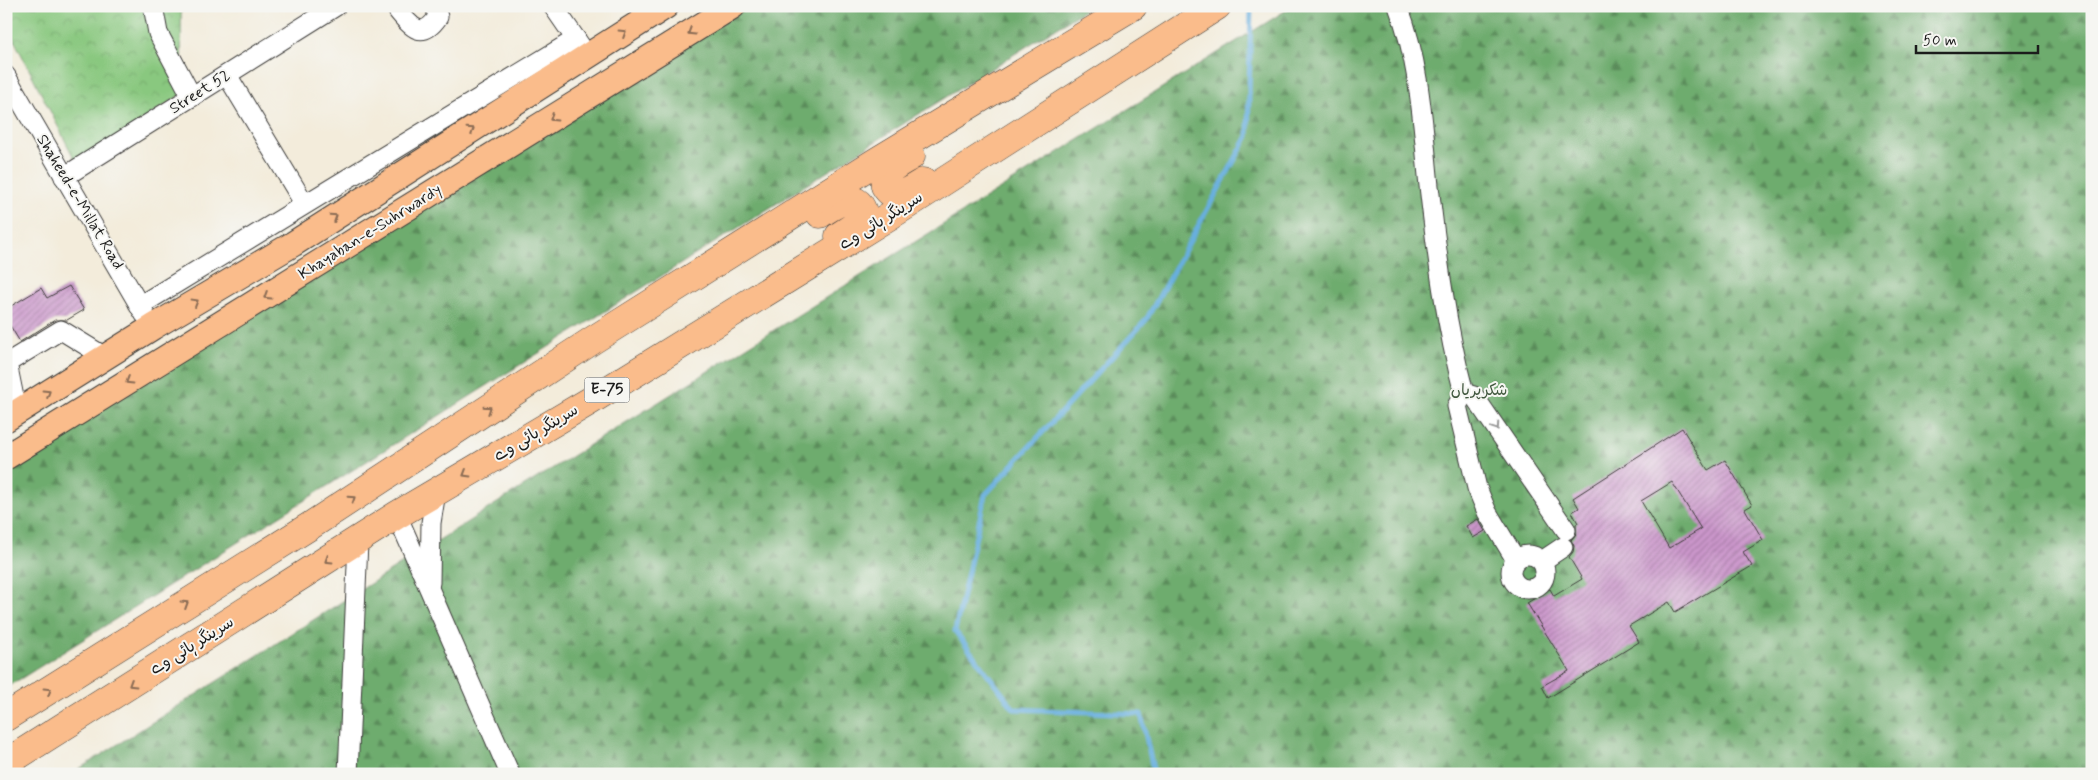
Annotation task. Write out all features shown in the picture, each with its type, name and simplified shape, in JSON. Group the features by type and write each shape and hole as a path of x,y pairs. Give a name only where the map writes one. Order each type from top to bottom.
{"highway":[{"path":"1130,8 1106,32 1084,48 888,170 884,181 887,190 896,195 907,192 1135,49 1178,32"},
{"path":"6,717 310,526 593,340 877,161 1130,8"},
{"name":"سرینگر ہائی وے","path":"6,763 397,516 590,401 907,205 1211,10"},
{"path":"590,401 625,367 859,223 862,218 862,207 855,200 843,200 647,321 620,334 593,340"}],"main road":[{"name":"Khayaban-e-Suhrwardy","path":"11,416 153,327 293,244 582,47 666,6"},
{"name":"Khayaban-e-Suhrwardy","path":"6,457 733,6"},
{"path":"293,244 309,270"}],"street":[{"path":"153,6 158,33 192,97"},
{"name":"Street 52","path":"64,177 336,6"},
{"path":"398,12 412,28 421,30 432,25 438,17 435,6"},
{"path":"139,306 304,203 582,47 553,6"},
{"path":"1398,6 1412,49 1423,122 1434,230 1452,348 1464,393 1457,406 1475,480 1487,512 1516,560"},
{"path":"227,75 304,203"},
{"name":"Shaheed-e-Millat Road","path":"6,76 64,177 112,254 139,306 153,327"},
{"path":"11,416 7,363 61,330 105,357"},
{"path":"1464,393 1474,396 1546,502 1564,538 1542,561"},
{"path":"429,589 431,523 436,492"},
{"path":"397,516 510,774"},
{"path":"348,774 358,542"},
{"path":"1528,554 1542,561 1546,572 1542,582 1533,588 1527,589 1516,584 1511,568 1516,560 1528,554"}],"green space":[{"path":"6,6 181,6 182,94 77,164 6,24"},
{"path":"749,6 1091,6 6,688 6,466"},
{"name":"شکرپریاں","path":"1293,6 2092,6 2092,774 71,774 505,498"}],"building":[{"path":"69,286 84,310 67,320 55,320 20,342 6,319 6,309 41,288 47,298"},
{"path":"1682,428 1708,470 1725,460 1752,505 1745,509 1763,540 1743,552 1752,566 1675,612 1669,602 1629,626 1639,642 1548,698 1542,686 1569,671 1527,603 1550,589 1554,596 1582,579 1569,557 1573,552 1574,546 1571,540 1576,534 1576,524 1578,523 1572,512 1579,508 1573,498","holes":["1672,482 1701,529 1669,548 1641,501"]},
{"path":"1478,519 1485,531 1473,538 1466,526"}],"waterway":[{"path":"1154,774 1141,714 1014,709 955,631 985,495 1146,320 1248,136 1251,6"}]}
